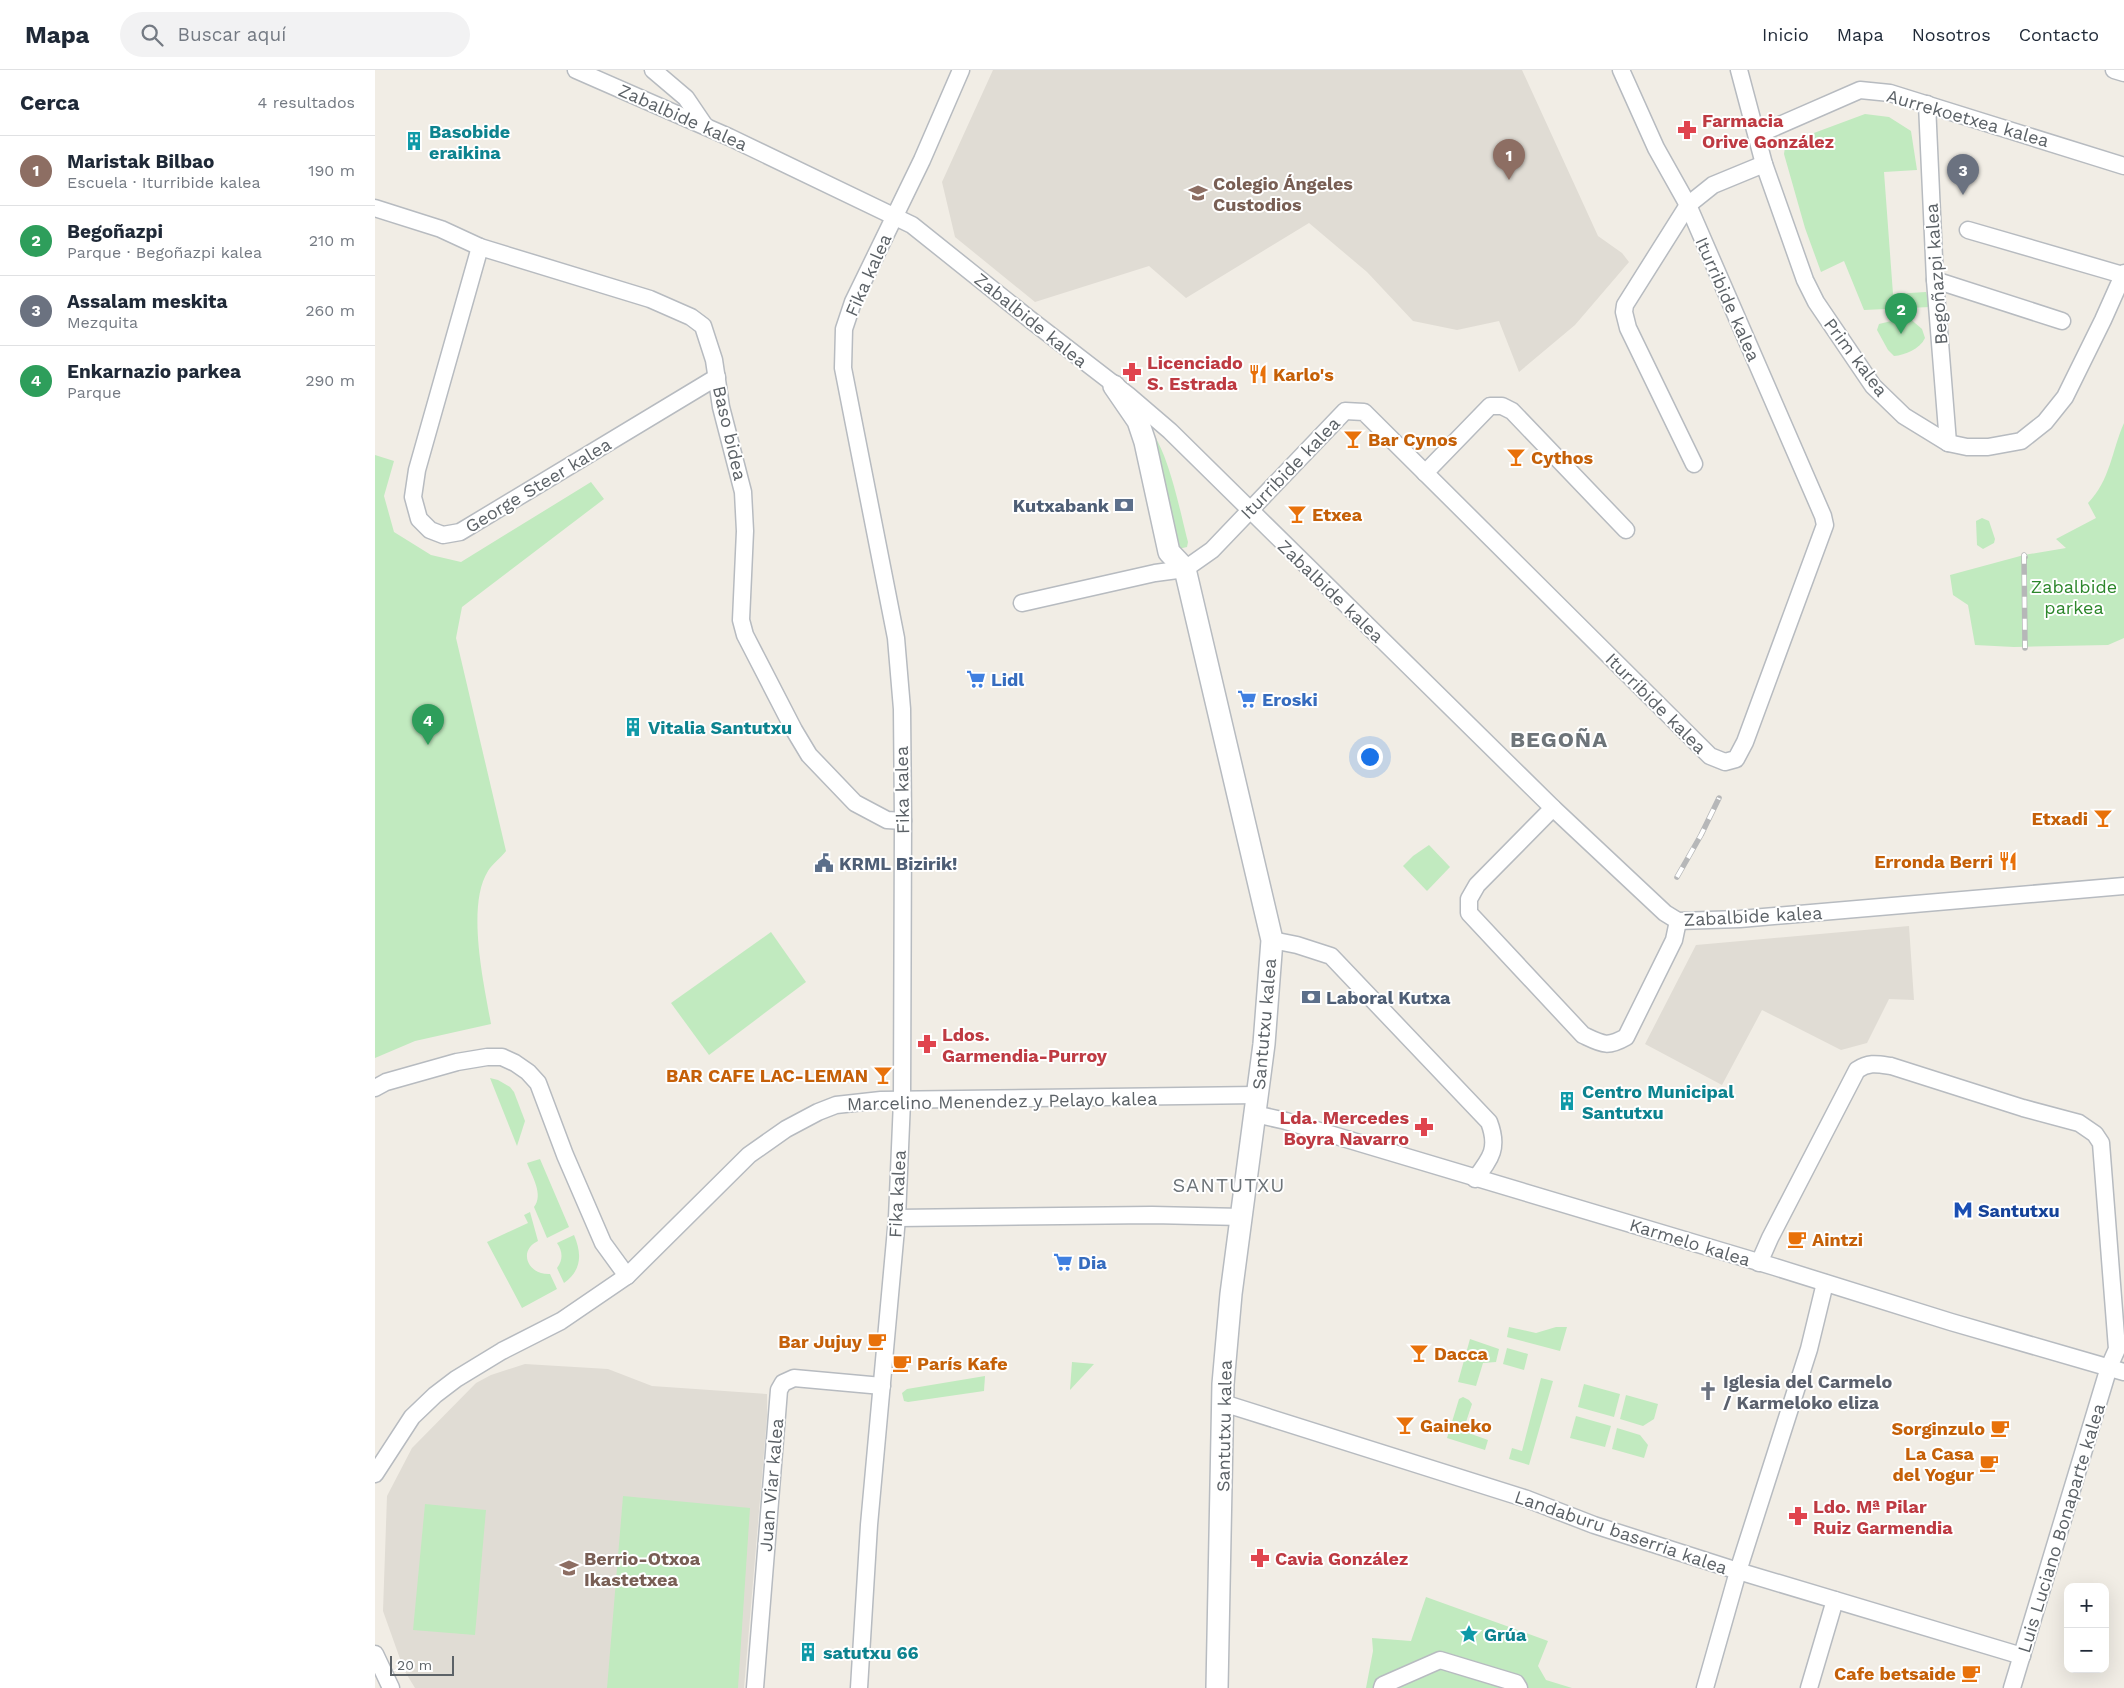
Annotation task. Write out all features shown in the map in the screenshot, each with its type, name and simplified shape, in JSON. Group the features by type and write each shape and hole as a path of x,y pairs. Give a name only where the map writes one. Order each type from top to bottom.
{"street":[{"name":"Zabalbide kalea","path":"576,70 705,126 912,224 1169,430 1553,808 1665,913 1678,922 1740,919 2124,886"},
{"path":"653,70 686,98 705,126"},
{"name":"Fika kalea","path":"859,1688 869,1525 897,1218 902,1101 902,709 895,638 843,368 844,329 853,302 922,160 961,70"},
{"name":"Iturribide kalea","path":"1022,603 1185,569 1213,550 1345,411 1364,412 1710,756 1725,762 1736,759 1745,742 1825,524 1688,205 1656,148 1621,70"},
{"name":"Prim kalea","path":"1739,70 1764,164 1805,280 1815,302 1873,386 1904,416 1948,444 1967,447 1988,447 2021,441 2045,422 2065,397 2123,274"},
{"path":"2114,70 2124,73"},
{"name":"Aurrekoetxea kalea","path":"1757,135 1860,90 1890,93 2124,166"},
{"name":"Begoñazpi kalea","path":"1927,104 1935,280 1948,444"},
{"path":"1694,464 1628,328 1624,312 1625,305 1688,205 1713,185 1764,164"},
{"name":"Baso bidea","path":"375,208 441,229 480,247 650,299 691,317 703,326 714,360 723,416 743,492 745,531 741,620 745,635 809,756 855,804 887,820 903,822"},
{"path":"1968,230 2123,274"},
{"name":"George Steer kalea","path":"480,247 417,470 413,497 419,519 430,530 443,535 460,532 717,377"},
{"path":"1935,280 2062,321"},
{"name":"Santutxu kalea","path":"1114,386 1138,421 1145,442 1169,552 1185,569 1272,940 1264,1044 1230,1303 1223,1403 1217,1688"},
{"path":"1425,473 1490,406 1502,406 1512,411 1627,530"},
{"path":"1553,808 1477,885 1469,899 1469,913 1583,1035 1602,1044 1611,1044 1626,1037 1674,940 1678,922"},
{"path":"1272,940 1297,945 1331,956 1489,1122 1494,1136 1493,1150 1490,1160 1475,1179"},
{"path":"375,1088 386,1082 457,1062 487,1057 502,1057 515,1062 538,1083 565,1155 603,1243 627,1276"},
{"name":"Luis Luciano Bonaparte kalea","path":"1759,1263 1770,1238 1857,1070 1871,1063 1891,1066 2023,1108 2079,1123 2095,1134 2101,1143 2117,1341 2117,1370 2013,1688"},
{"name":"Marcelino Menendez y Pelayo kalea","path":"375,1474 412,1417 435,1395 502,1351 561,1321 627,1276 749,1155 786,1129 818,1112 836,1105 881,1100 1256,1105"},
{"name":"Karmelo kalea","path":"1256,1105 1286,1121 1951,1322 2117,1370"},
{"path":"897,1218 1152,1214 1242,1217"},
{"path":"1705,1688 1738,1571 1809,1349 1825,1283"},
{"name":"Juan Viar kalea","path":"755,1688 779,1390 783,1383 794,1378 882,1386"},
{"name":"Landaburu baserria kalea","path":"1223,1403 1527,1499 1594,1525 1738,1571 2022,1656"},
{"path":"1809,1688 1835,1600"},
{"path":"375,1654 391,1688"},
{"path":"1383,1688 1383,1685 1440,1660 1516,1683 1519,1688"}],"shaded area":[{"name":"Colegio Ángeles Custodios","path":"993,70 1522,70 1598,236 1622,253 1629,262 1575,325 1519,372 1499,321 1457,330 1413,321 1367,272 1309,223 1186,298 1149,266 1035,302 955,237 942,182"},
{"path":"1909,926 1914,1000 1889,999 1867,1043 1841,1050 1762,1010 1722,1085 1645,1044 1696,945"},
{"name":"Berrio-Otxoa Ikastetxea","path":"525,1364 608,1369 652,1386 767,1394 767,1417 744,1688 415,1688 404,1670 383,1611 387,1496 412,1448 476,1383 491,1375"}],"green space":[{"path":"1865,114 1889,117 1911,131 1917,170 1884,172 1893,294 1926,292 1930,307 1864,310 1844,261 1821,272 1805,228 1784,154 1787,143"},
{"path":"1908,317 1922,329 1925,338 1912,351 1894,356 1888,350 1877,330 1879,324"},
{"name":"Zabalbide parkea","path":"2124,423 2124,638 2108,645 2014,647 1975,645 1968,605 1953,595 1950,575 2024,555 2066,548 2056,539 2096,518 2088,503 2106,475"},
{"path":"1147,426 1161,449 1167,464 1188,542 1187,547 1178,549"},
{"path":"375,455 394,461 384,496 394,532 431,555 461,562 591,482 604,499 462,607 456,638 506,851 488,871 478,904 477,924 481,967 491,1024 415,1041 375,1058"},
{"path":"1982,518 1989,521 1995,539 1994,543 1983,549 1977,545 1976,521"},
{"path":"1429,845 1450,867 1427,891 1403,866"},
{"path":"771,932 806,982 709,1055 671,1003"},
{"path":"490,1078 510,1087 514,1092 525,1121 517,1146"},
{"path":"540,1159 569,1227 547,1238 534,1207 538,1197 534,1179 527,1163"},
{"path":"530,1212 538,1241 528,1250 528,1261 536,1271 550,1274 557,1289 522,1308 487,1242 528,1223 524,1215"},
{"path":"574,1235 579,1261 574,1273 564,1283 557,1268 561,1256 557,1243"},
{"path":"1509,1327 1536,1333 1556,1327 1567,1327 1560,1351 1507,1337"},
{"path":"1470,1339 1499,1349 1496,1362 1483,1363 1476,1386 1458,1382"},
{"path":"1507,1348 1528,1354 1524,1370 1503,1364"},
{"path":"1072,1362 1094,1364 1070,1390"},
{"path":"985,1376 984,1391 904,1401 902,1393 907,1389"},
{"path":"1541,1378 1553,1381 1529,1465 1509,1459 1512,1448 1522,1451"},
{"path":"1584,1384 1620,1394 1614,1417 1578,1407"},
{"path":"1626,1395 1658,1404 1654,1419 1643,1426 1620,1419"},
{"path":"1463,1397 1472,1404 1463,1431 1488,1440 1485,1450 1447,1438 1459,1399"},
{"path":"1576,1416 1611,1426 1605,1447 1570,1438"},
{"path":"1617,1428 1640,1435 1648,1445 1644,1458 1612,1449"},
{"path":"623,1496 750,1508 738,1688 607,1688"},
{"path":"425,1504 486,1510 475,1635 413,1630"},
{"path":"1426,1597 1548,1641 1538,1666 1546,1680 1572,1688 1366,1688 1373,1651 1372,1638 1411,1641"}],"railway":[{"path":"2025,557 2024,555 2025,648"},
{"path":"1677,877 1719,798"}],"place":[{"name":"Farmacia Orive González","path":"1687,130"},
{"name":"Basobide eraikina","path":"414,141"},
{"name":"Maristak Bilbao","path":"1509,180"},
{"name":"Colegio Ángeles Custodios","path":"1198,193"},
{"name":"Assalam meskita","path":"1963,195"},
{"name":"Begoñazpi","path":"1901,334"},
{"name":"Licenciado S. Estrada","path":"1132,372"},
{"name":"Karlo's","path":"1258,374"},
{"name":"Bar Cynos","path":"1353,439"},
{"name":"Cythos","path":"1516,457"},
{"name":"Kutxabank","path":"1124,505"},
{"name":"Etxea","path":"1297,514"},
{"name":"Lidl","path":"976,679"},
{"name":"Eroski","path":"1247,699"},
{"name":"Vitalia Santutxu","path":"633,727"},
{"name":"Enkarnazio parkea","path":"428,745"},
{"name":"Etxadi","path":"2103,818"},
{"name":"Erronda Berri","path":"2008,861"},
{"name":"KRML Bizirik!","path":"824,863"},
{"name":"Laboral Kutxa","path":"1311,997"},
{"name":"Ldos. Garmendia-Purroy","path":"927,1044"},
{"name":"BAR CAFE LAC-LEMAN","path":"883,1075"},
{"name":"Centro Municipal Santutxu","path":"1567,1101"},
{"name":"Lda. Mercedes Boyra Navarro","path":"1424,1127"},
{"name":"Santutxu","path":"1963,1210"},
{"name":"Aintzi","path":"1797,1239"},
{"name":"Dia","path":"1063,1262"},
{"name":"Bar Jujuy","path":"877,1341"},
{"name":"Dacca","path":"1419,1353"},
{"name":"París Kafe","path":"902,1363"},
{"name":"Iglesia del Carmelo / Karmeloko eliza","path":"1708,1391"},
{"name":"Gaineko","path":"1405,1425"},
{"name":"Sorginzulo","path":"2000,1428"},
{"name":"La Casa del Yogur","path":"1989,1463"},
{"name":"Ldo. Mª Pilar Ruiz Garmendia","path":"1798,1516"},
{"name":"Cavia González","path":"1260,1558"},
{"name":"Berrio-Otxoa Ikastetxea","path":"569,1568"},
{"name":"Grúa","path":"1469,1634"},
{"name":"satutxu 66","path":"808,1652"},
{"name":"Cafe betsaide","path":"1971,1673"}],"district":[{"name":"BEGOÑA","path":"1559,739"},
{"name":"SANTUTXU","path":"1229,1185"}]}
